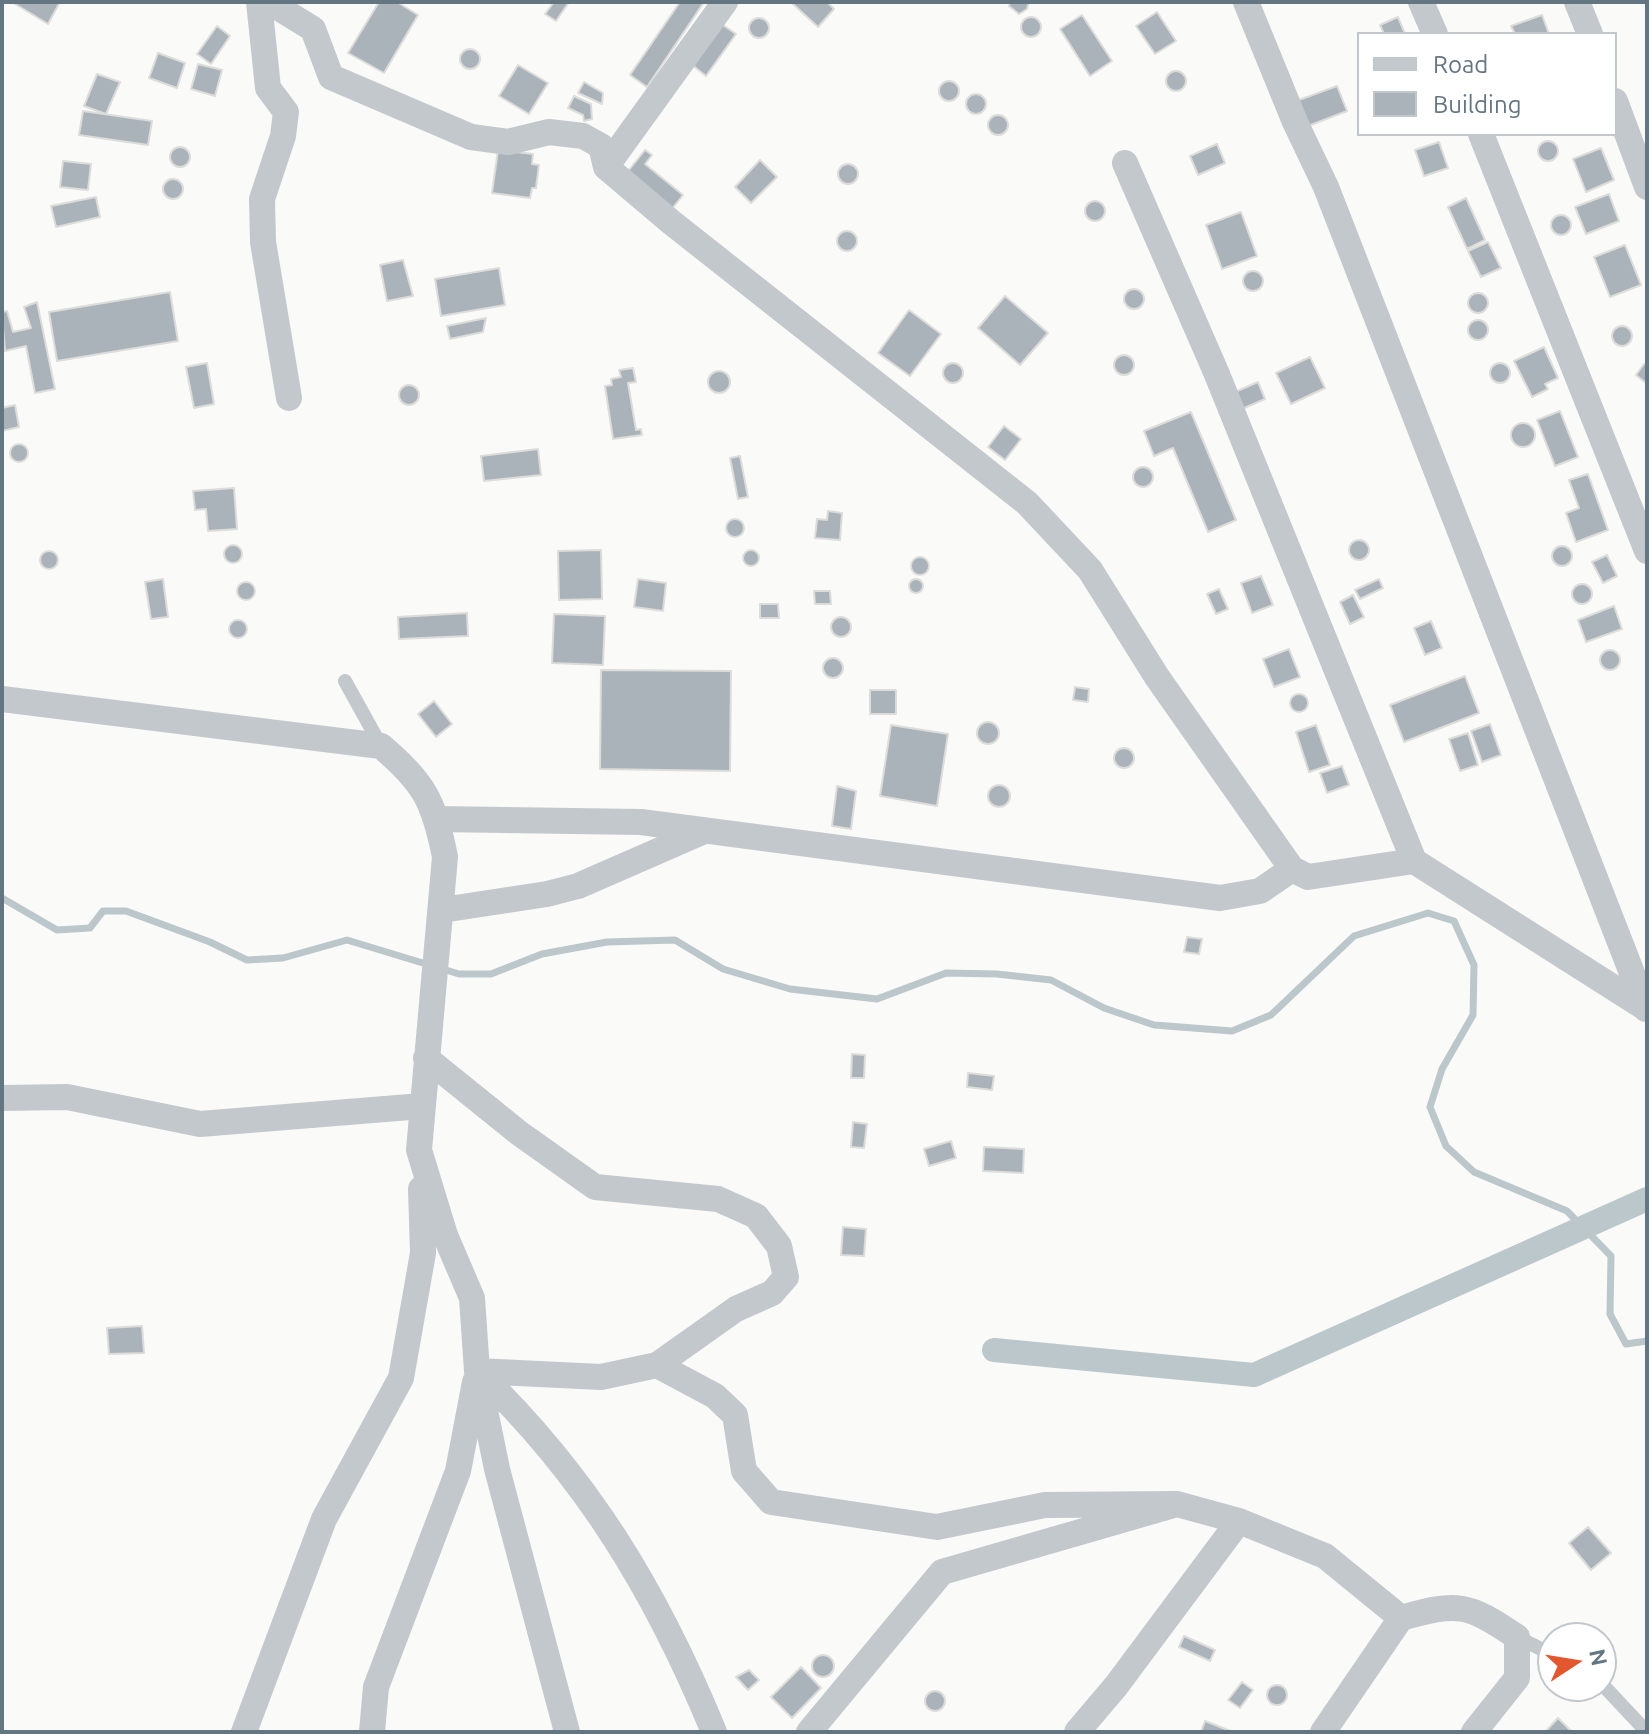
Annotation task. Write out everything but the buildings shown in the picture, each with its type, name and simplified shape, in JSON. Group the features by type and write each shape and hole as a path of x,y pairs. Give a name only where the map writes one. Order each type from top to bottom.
{"street":[{"path":"259,2 268,88 286,112 283,136 262,199 263,242 289,398"},
{"path":"269,2 313,29 331,77 471,137 508,142 549,132 583,136 601,146 606,167 1027,503 1090,570 1157,677 1292,869 1308,877 1414,861"},
{"path":"606,167 725,2"},
{"path":"1246,2 1277,81 1326,187 1647,1009"},
{"path":"1421,2 1434,32"},
{"path":"1577,2 1589,32"},
{"path":"1617,106 1647,187"},
{"path":"1482,136 1647,551"},
{"path":"1125,163 1216,372 1414,861 1647,1009"},
{"path":"2,699 381,746 414,774 437,819 445,857 419,1150 423,1253 401,1378 324,1519 244,1732"},
{"path":"437,819 641,822 1220,898 1260,891 1292,869"},
{"path":"441,919 578,886 704,831"},
{"path":"426,1058 519,1133 595,1187 718,1199 756,1216 779,1246 786,1277 772,1293 736,1309 657,1365 601,1377 477,1371"},
{"path":"2,1098 67,1097 200,1124 422,1106"},
{"path":"419,1150 445,1235 472,1298 477,1371 497,1469 567,1732"},
{"path":"657,1365 715,1396 735,1415 744,1471 771,1502 937,1527 1045,1505 1177,1504 1239,1521 1325,1556 1401,1618"},
{"path":"372,1732 376,1687 458,1471 477,1371"},
{"path":"477,1371 531,1424 592,1502 658,1609 685,1662 714,1732"},
{"path":"809,1732 942,1572 1177,1504"},
{"path":"1077,1732 1125,1675 1239,1521"},
{"path":"1323,1732 1401,1618 1449,1605 1484,1614 1517,1637 1517,1678 1474,1732"}],"lane":[{"path":"345,681 381,746"},
{"path":"1517,1637 1537,1647"},
{"path":"1617,1700 1647,1732"}],"waterway":[{"path":"2,898 57,930 90,928 103,911 126,911 210,942 247,960 283,958 347,940 459,974 491,974 542,954 607,942 675,940 723,969 790,989 877,999 946,973 997,974 1051,980 1104,1008 1154,1025 1232,1031 1271,1015 1354,936 1428,913 1454,921 1474,965 1473,1015 1442,1069 1430,1107 1446,1146 1474,1172 1567,1211 1611,1256 1610,1314 1626,1344 1647,1341"},
{"path":"994,1350 1254,1375 1647,1199"}]}
